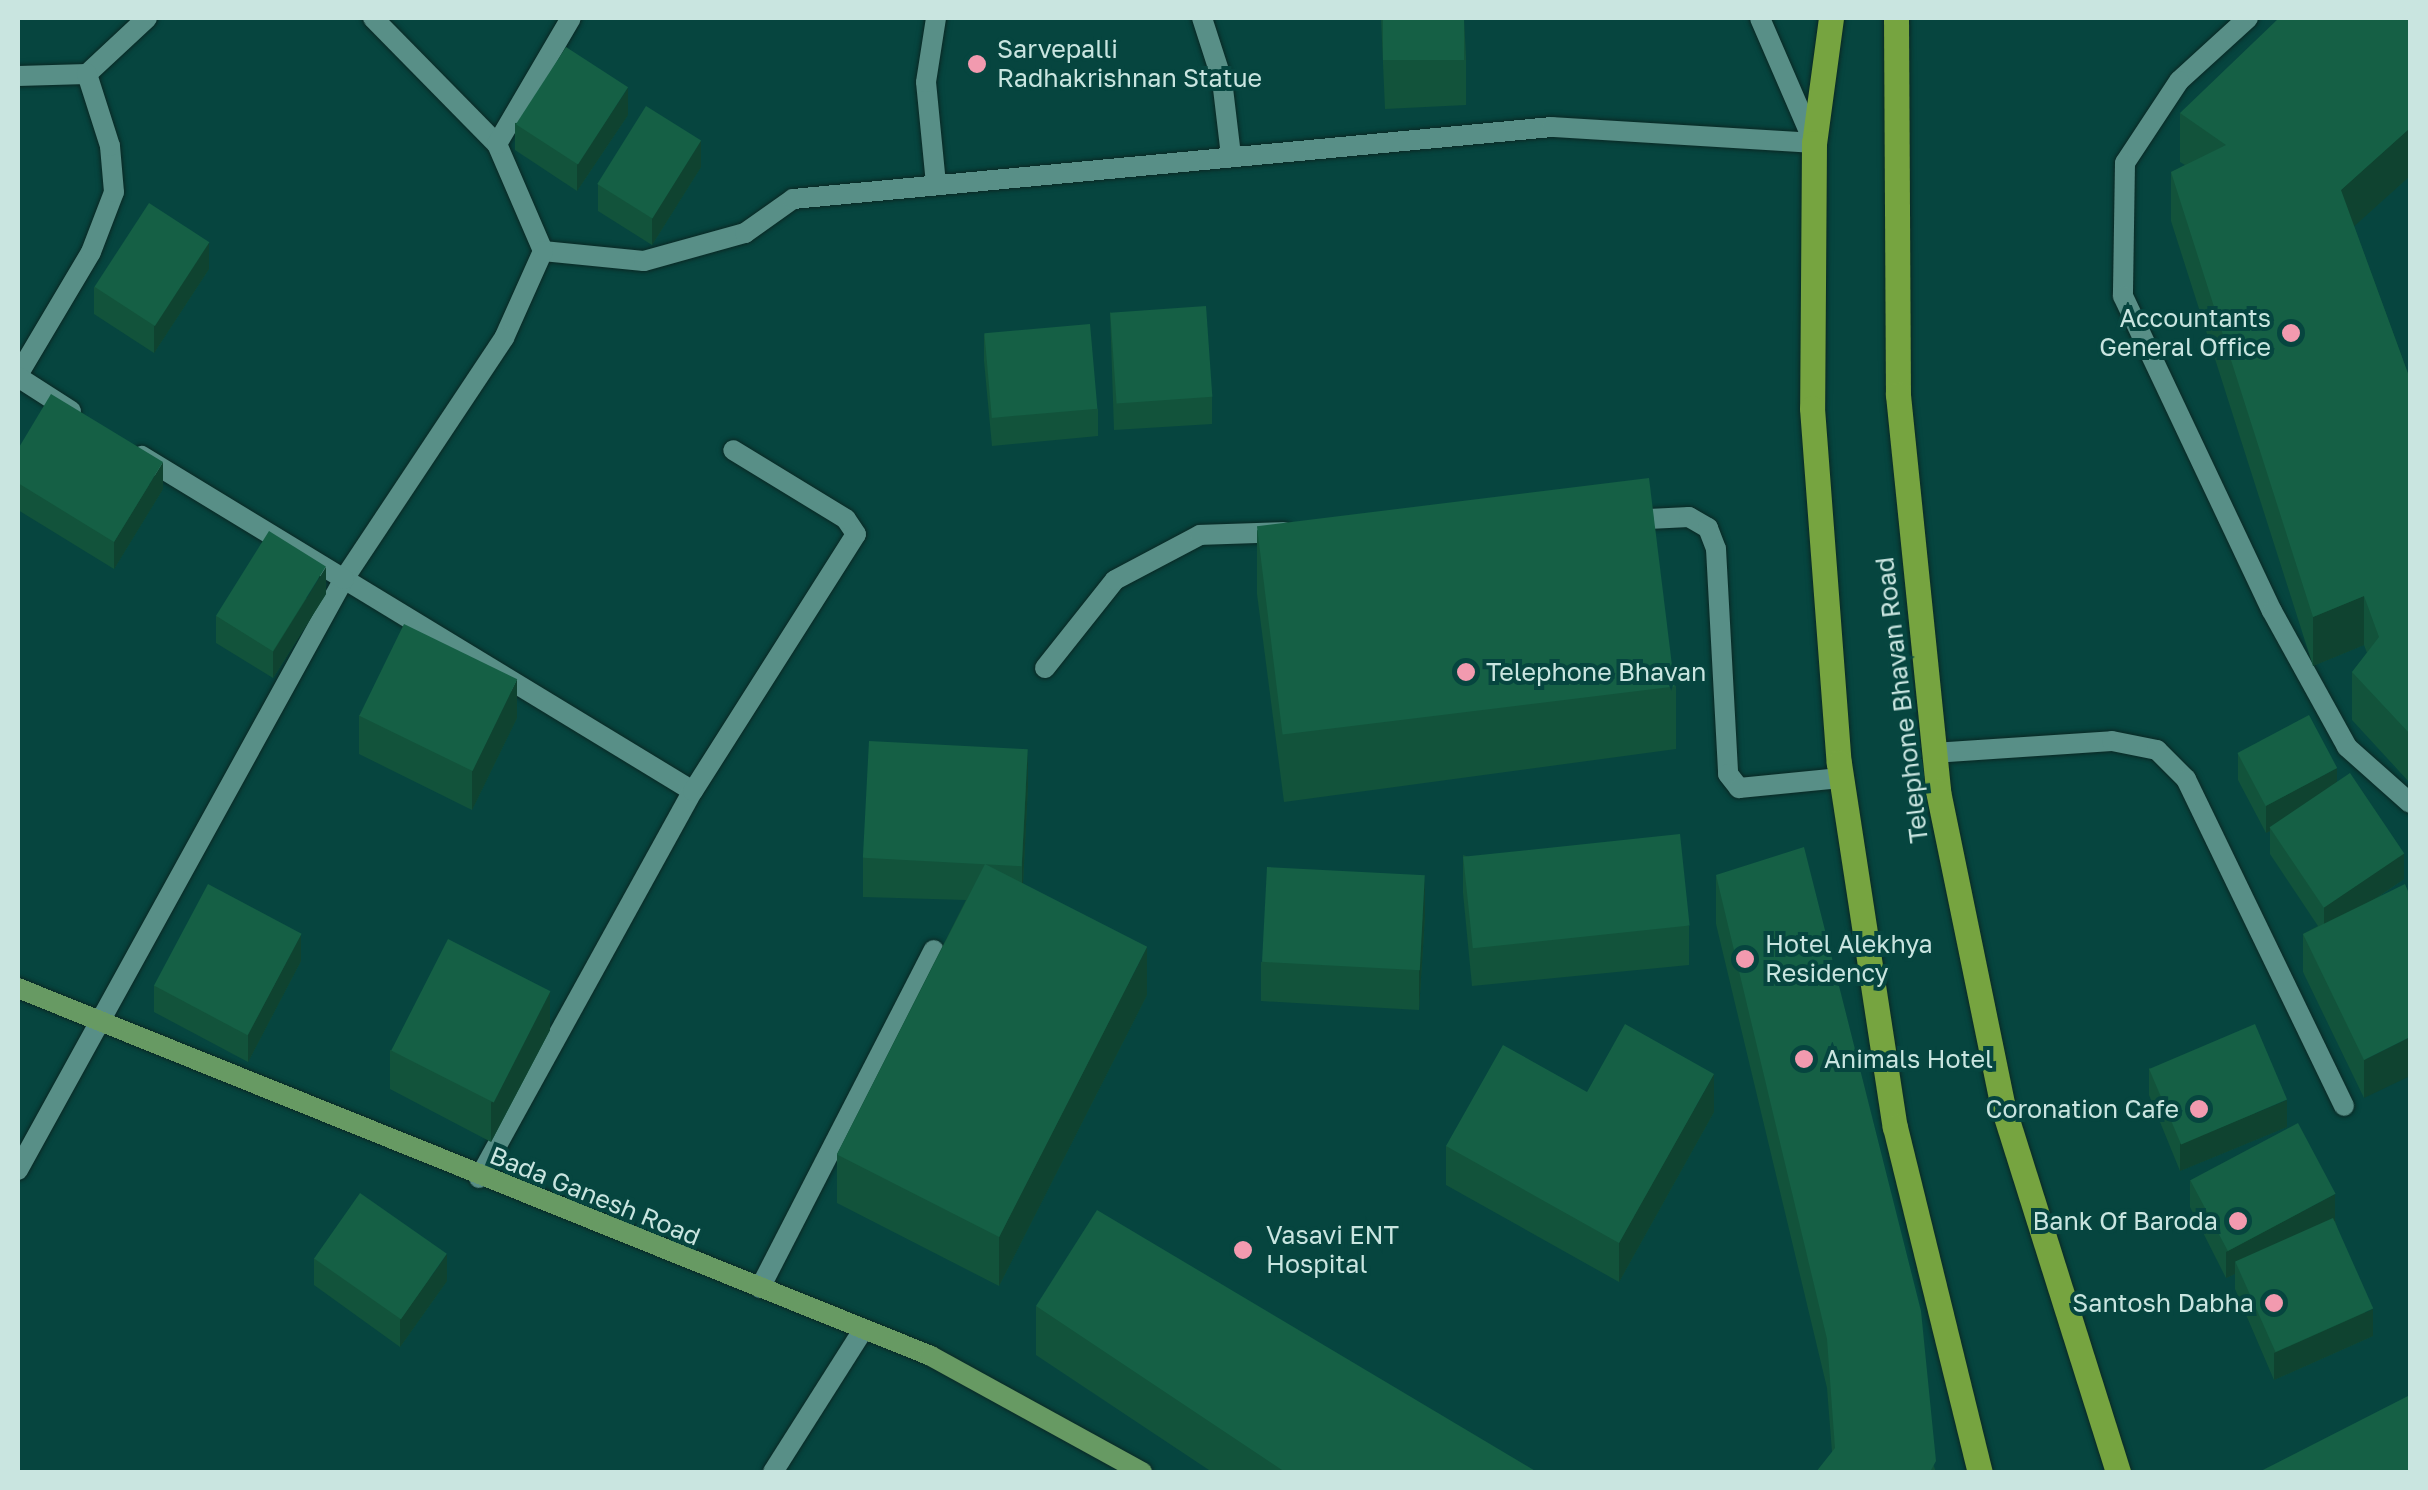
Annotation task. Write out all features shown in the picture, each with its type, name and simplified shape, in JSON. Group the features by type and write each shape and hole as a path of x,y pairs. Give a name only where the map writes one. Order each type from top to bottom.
{"main road":[{"path":"1831,18 1814,143 1812,408 1842,778 1895,1127 1980,1472"},
{"name":"Telephone Bhavan Road","path":"1896,18 1898,396 1933,753 2002,1104 2118,1472"}],"street":[{"path":"18,76 87,74 148,18"},
{"path":"18,1170 344,579 504,338 543,251 497,144 373,18"},
{"path":"497,144 572,18"},
{"path":"936,18 926,82 936,184"},
{"path":"1202,18 1222,80 1231,154"},
{"path":"543,251 644,262 745,233 793,199 1231,154 1552,127 1814,143 1760,18"},
{"path":"2248,18 2179,81 2126,164 2123,296 2272,611 2347,747 2410,803"},
{"path":"87,74 110,146 114,192 91,252 18,376 98,428"},
{"path":"130,448 693,791"},
{"path":"480,1178 693,791 856,534 846,519 733,450"},
{"path":"1610,520 1688,518 1708,528 1716,549 1728,774 1739,788 1842,778"},
{"path":"1045,668 1115,580 1200,535 1298,532"},
{"path":"1933,753 2112,741 2158,750 2186,780 2344,1106"},
{"path":"760,1288 934,950"},
{"name":"Bada Ganesh Road","path":"18,988 480,1178 930,1356 1142,1472"},
{"path":"773,1472 864,1330"}],"building":[{"path":"1383,18 1464,18 1464,60 1383,60"},
{"name":"Accountants General Office","path":"2279,18 2410,18 2410,128 2341,190 2410,379 2410,734 2352,672 2379,637 2364,596 2313,617 2171,172 2226,145 2180,113"},
{"path":"566,47 628,87 578,164 516,124"},
{"path":"646,106 701,140 652,218 597,184"},
{"path":"149,203 209,242 155,326 95,287"},
{"path":"1206,306 1212,397 1117,403 1110,313"},
{"path":"1090,324 1097,409 992,418 984,333"},
{"path":"51,394 163,462 114,542 18,483 18,449"},
{"name":"Telephone Bhavan","path":"1649,478 1675,686 1283,735 1257,526"},
{"path":"269,531 326,567 273,651 216,616"},
{"path":"404,624 517,679 473,771 359,716"},
{"path":"2309,715 2337,768 2266,806 2237,753"},
{"path":"869,741 1028,749 1022,866 863,858"},
{"path":"2350,773 2404,853 2324,908 2270,827"},
{"path":"1680,834 1690,925 1473,948 1463,857"},
{"path":"1804,847 1921,1311 1936,1461 1930,1472 1816,1472 1835,1448 1827,1339 1716,875"},
{"path":"985,864 1147,947 999,1237 837,1154"},
{"path":"1267,867 1425,875 1420,970 1262,962"},
{"path":"208,884 302,934 248,1035 154,986"},
{"path":"2405,884 2410,896 2410,1037 2364,1060 2303,934"},
{"path":"448,939 550,991 494,1103 391,1050"},
{"path":"1625,1024 1714,1074 1619,1243 1446,1146 1503,1045 1587,1092"},
{"path":"2255,1024 2287,1099 2181,1144 2149,1069"},
{"path":"2298,1123 2336,1194 2228,1251 2190,1180"},
{"path":"360,1193 447,1254 401,1319 314,1259"},
{"path":"1097,1210 1537,1472 1285,1472 1036,1306"},
{"path":"2333,1218 2373,1308 2276,1352 2235,1262"},
{"path":"2410,1395 2410,1472 2259,1472"}],"place":[{"name":"Sarvepalli Radhakrishnan Statue","path":"977,64"},
{"name":"Accountants General Office","path":"2291,333"},
{"name":"Telephone Bhavan","path":"1466,672"},
{"name":"Hotel Alekhya Residency","path":"1745,959"},
{"name":"Animals Hotel","path":"1804,1059"},
{"name":"Coronation Cafe","path":"2199,1109"},
{"name":"Bank Of Baroda","path":"2238,1221"},
{"name":"Vasavi ENT Hospital","path":"1243,1250"},
{"name":"Santosh Dabha","path":"2274,1303"}]}
